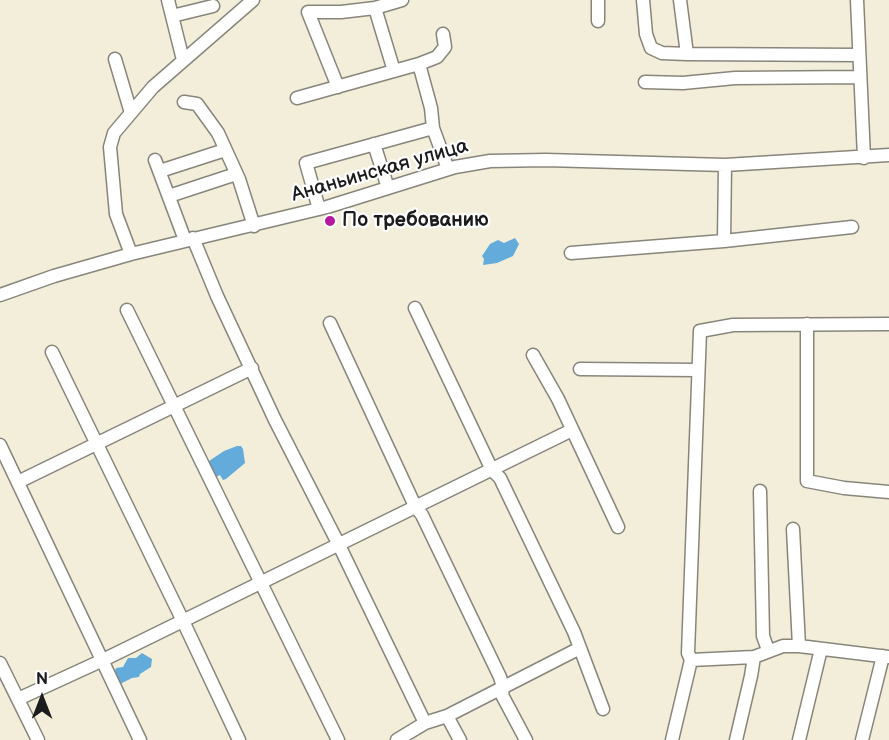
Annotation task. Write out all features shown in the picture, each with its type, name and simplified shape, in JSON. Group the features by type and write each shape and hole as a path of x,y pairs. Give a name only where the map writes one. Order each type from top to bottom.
{"street":[{"path":"168,0 183,60"},
{"path":"235,0 236,15"},
{"path":"131,254 116,214 110,147 114,134 153,87 253,0"},
{"path":"338,87 308,12 341,12 375,8 402,0"},
{"path":"598,0 598,21"},
{"path":"643,0 646,34 651,48 662,53 859,55"},
{"path":"680,0 687,54"},
{"path":"856,0 864,158"},
{"path":"172,16 213,6"},
{"path":"375,8 394,71"},
{"path":"297,98 437,57 445,47 443,34"},
{"path":"115,59 131,113"},
{"path":"419,64 431,108 433,128 448,169"},
{"path":"645,82 682,83 735,78 860,77"},
{"path":"184,102 197,104 218,133 236,174 254,226"},
{"path":"319,209 306,164 433,128"},
{"path":"374,144 388,188"},
{"path":"225,150 158,165 169,196 275,420 338,543 425,723"},
{"name":"Ананьинская улица","path":"0,295 54,276 131,254 254,226 319,209 448,169 490,161 725,165 889,155"},
{"path":"724,241 725,165"},
{"path":"169,196 236,174"},
{"path":"571,253 724,241 852,227"},
{"path":"415,308 492,470 500,478 580,648 603,709"},
{"path":"127,310 338,740"},
{"path":"330,323 415,506 422,515 500,677 503,687 502,695 526,740"},
{"path":"807,324 807,481 844,488 889,492"},
{"path":"672,740 691,660 688,653 700,331 733,325 889,324"},
{"path":"52,352 239,740"},
{"path":"533,355 558,399 618,527"},
{"path":"18,482 252,368"},
{"path":"580,369 697,370"},
{"path":"18,699 103,660 572,430"},
{"path":"0,445 140,740"},
{"path":"760,491 763,636 768,650"},
{"path":"794,529 799,646"},
{"path":"691,660 754,657 783,646 886,657 862,740"},
{"path":"398,740 425,723 447,716 580,648"},
{"path":"799,740 821,649"},
{"path":"736,740 752,676 754,657"},
{"path":"0,663 38,740"},
{"path":"447,716 460,740"}],"water":[{"path":"515,238 519,244 513,256 497,263 483,265 482,256 490,244 498,240 504,243"},
{"path":"237,446 243,449 245,463 226,479 223,480 220,475 216,477 209,461"},
{"path":"142,653 152,659 151,667 139,677 120,684 114,674 116,668 123,667 128,658 136,658"}],"place":[{"name":"По требованию","path":"330,221"}]}
